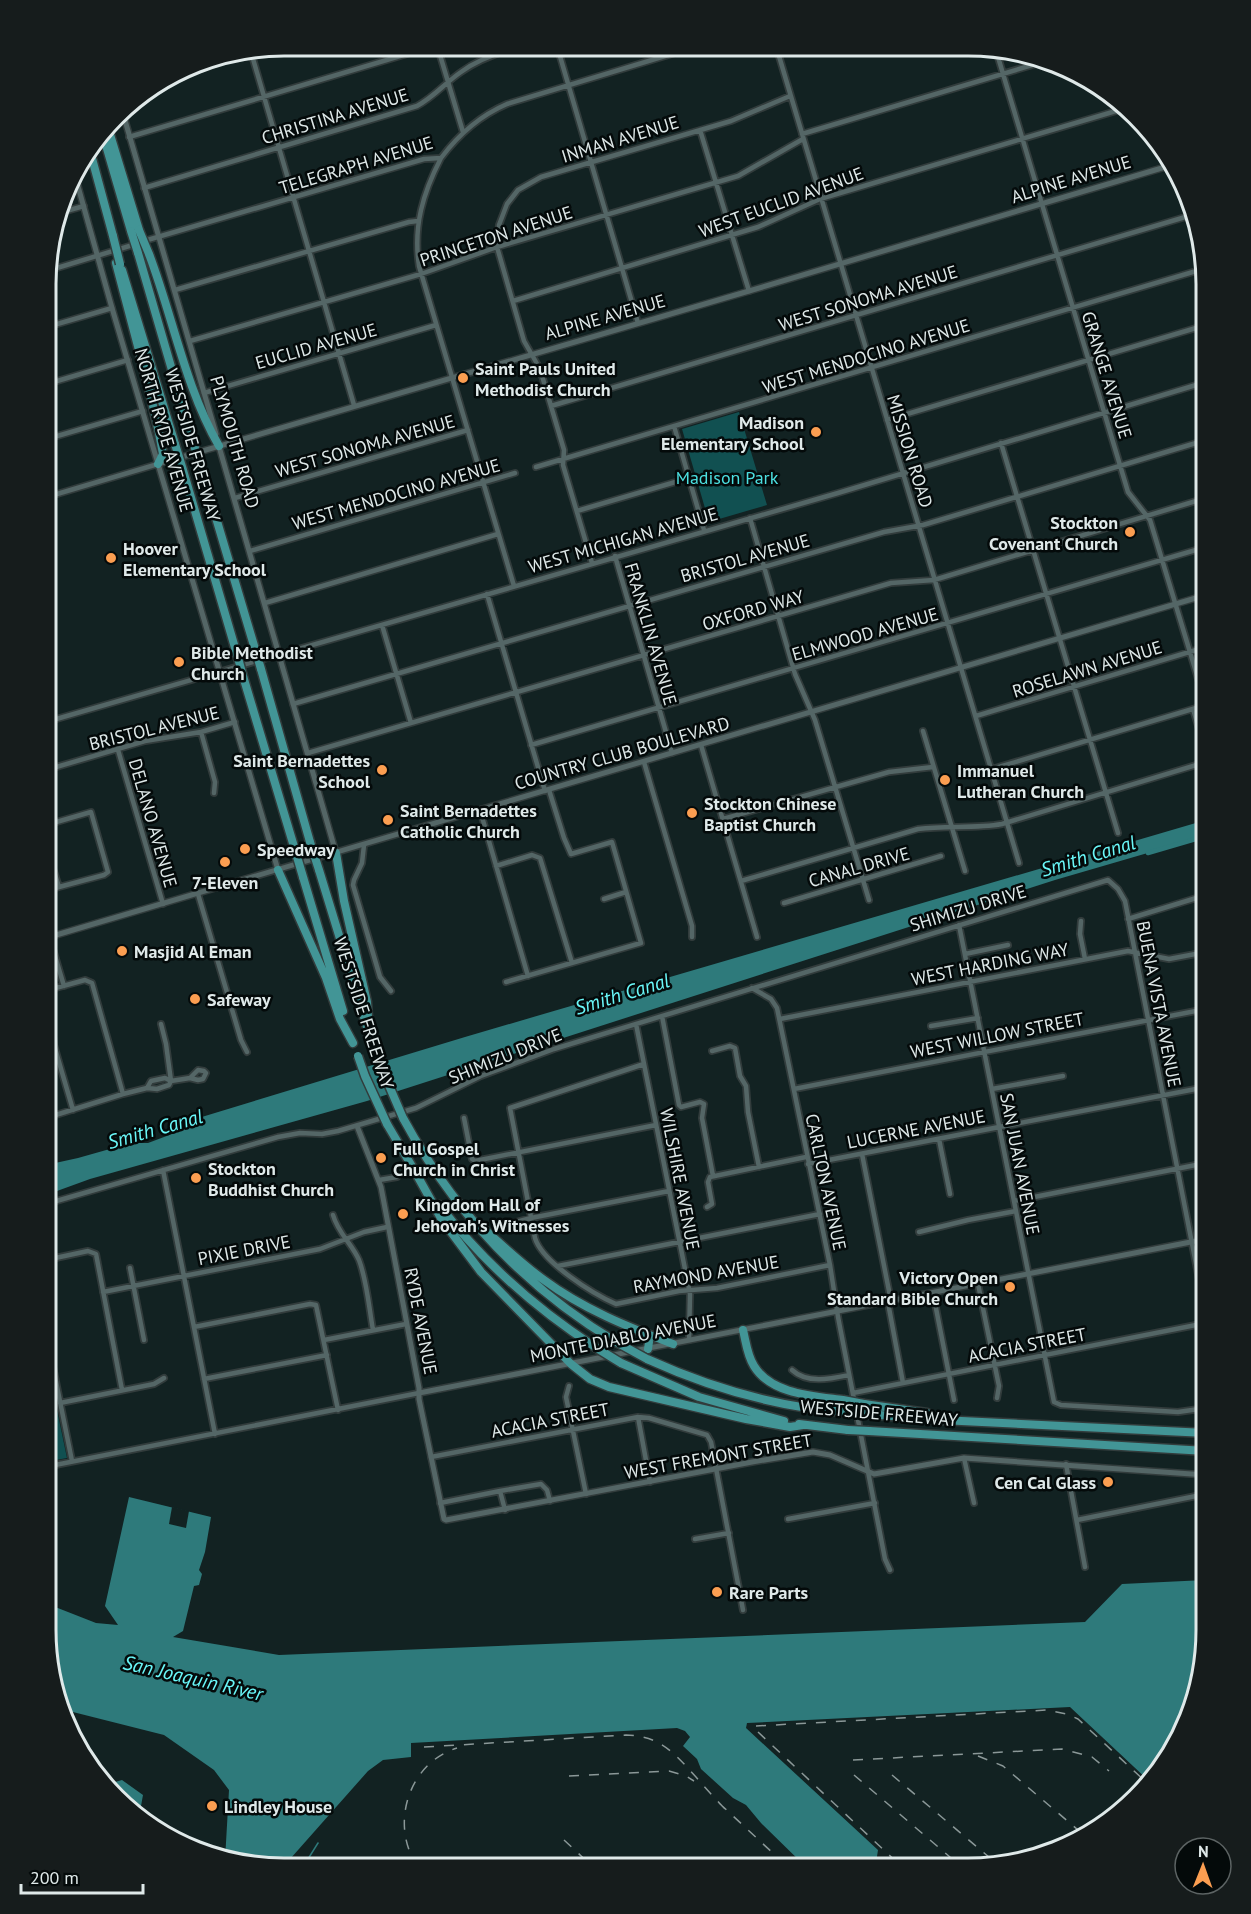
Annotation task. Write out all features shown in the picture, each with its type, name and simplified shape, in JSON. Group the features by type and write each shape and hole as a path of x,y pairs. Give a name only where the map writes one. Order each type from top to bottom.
{"highway":[{"path":"110,136 135,231 148,254 187,371 219,446"},
{"name":"WESTSIDE FREEWAY","path":"105,142 135,231 138,253 192,439 310,842 375,1053 404,1118 425,1156 463,1210 489,1241 538,1287 616,1342 647,1359 689,1377 749,1397 794,1407 941,1420 1196,1433"},
{"path":"93,159 98,194 118,263 159,433 163,454 158,464"},
{"name":"WESTSIDE FREEWAY","path":"118,263 152,362 352,1043 387,1124 418,1177 458,1229 492,1267 534,1304 621,1363 699,1397 749,1413 802,1425 848,1430 1196,1450"},
{"path":"336,853 344,901 367,1002 369,1032"},
{"path":"278,870 352,1043"},
{"path":"418,1177 442,1220 492,1284 571,1364 590,1379 609,1387 746,1419 790,1427 802,1425"},
{"path":"463,1210 526,1266 555,1288 586,1307 673,1344"},
{"path":"743,1330 753,1363 768,1380 785,1388 864,1404 927,1413 941,1420"},
{"path":"644,1333 648,1339 648,1349"}],"street":[{"path":"129,137 401,56"},
{"path":"440,56 463,132"},
{"name":"CHRISTINA AVENUE","path":"144,188 417,106 435,95 448,82 478,61 492,56"},
{"path":"560,56 638,323"},
{"name":"TELEGRAPH AVENUE","path":"56,268 424,159 441,158 463,132 495,109 665,56"},
{"name":"MISSION ROAD","path":"779,56 1019,863"},
{"path":"253,57 354,405"},
{"name":"GRANGE AVENUE","path":"998,57 1128,492 1150,520 1196,672"},
{"name":"PRINCETON AVENUE","path":"190,341 421,274 497,247 716,183 743,174 802,137 1033,65"},
{"name":"INMAN AVENUE","path":"497,247 498,231 507,204 518,190 541,177 730,121 790,96"},
{"name":"WEST EUCLID AVENUE","path":"513,301 732,236 820,199 1116,111"},
{"name":"PLYMOUTH ROAD","path":"125,120 266,603 336,853"},
{"path":"700,130 748,291"},
{"path":"441,158 424,194 418,221 418,257 421,274 514,586"},
{"name":"ALPINE AVENUE","path":"56,494 1163,168"},
{"name":"NORTH RYDE AVENUE","path":"78,185 278,870"},
{"path":"68,211 84,206"},
{"name":"WEST SONOMA AVENUE","path":"551,406 1185,217"},
{"path":"175,290 418,221"},
{"path":"497,247 524,340 531,355 539,364 564,450 563,465 592,563"},
{"name":"WEST MENDOCINO AVENUE","path":"536,467 1195,271"},
{"path":"56,324 112,308"},
{"name":"EUCLID AVENUE","path":"204,393 436,325"},
{"path":"887,420 1196,328"},
{"path":"56,381 128,360"},
{"name":"WEST MICHIGAN AVENUE","path":"56,719 382,626 1196,385"},
{"path":"56,437 143,411"},
{"path":"674,426 704,530"},
{"name":"WEST SONOMA AVENUE","path":"235,498 468,430"},
{"path":"1001,442 1118,833"},
{"name":"BRISTOL AVENUE","path":"293,704 884,532 918,526 1196,443"},
{"name":"WEST MENDOCINO AVENUE","path":"250,551 514,473"},
{"path":"577,511 689,478"},
{"name":"OXFORD WAY","path":"308,753 900,581 934,580 1196,501"},
{"path":"750,518 794,668 813,712 869,900"},
{"path":"266,603 498,534"},
{"name":"ELMWOOD AVENUE","path":"531,745 1196,550"},
{"name":"FRANKLIN AVENUE","path":"615,556 672,753"},
{"path":"487,594 531,745 571,854 612,842 641,943 507,982"},
{"name":"COUNTRY CLUB BOULEVARD","path":"56,936 1196,599"},
{"path":"382,626 411,723"},
{"name":"ROSELAWN AVENUE","path":"976,716 1196,650"},
{"path":"992,769 1196,708"},
{"path":"1193,709 1196,719"},
{"name":"BRISTOL AVENUE","path":"56,767 145,741 201,732 234,722"},
{"path":"923,731 965,871"},
{"path":"201,732 215,782 214,793"},
{"path":"701,745 757,937"},
{"name":"DELANO AVENUE","path":"118,750 163,904"},
{"path":"644,762 692,926 692,937"},
{"path":"741,881 918,829 1008,823 1196,765"},
{"path":"723,819 889,771 933,767"},
{"path":"480,810 528,976"},
{"path":"56,822 91,812 108,870 104,875 56,888"},
{"path":"364,845 362,863 353,885 380,977 391,991"},
{"path":"496,866 532,855 538,856 542,861 572,963"},
{"name":"CANAL DRIVE","path":"784,903 941,856"},
{"path":"56,878 59,887"},
{"name":"BUENA VISTA AVENUE","path":"1110,880 1125,901 1196,1263"},
{"name":"SHIMIZU DRIVE","path":"56,1201 291,1134 322,1134 357,1126 422,1106 520,1061 1097,882 1110,880"},
{"path":"604,899 626,892"},
{"path":"198,894 241,1040 247,1052"},
{"path":"1128,919 1196,898"},
{"path":"1081,921 1080,933 1085,959"},
{"name":"SAN JUAN AVENUE","path":"959,925 1053,1400 1058,1405 1178,1412 1196,1409"},
{"path":"965,954 1008,945"},
{"name":"WEST HARDING WAY","path":"780,1019 1128,951 1169,959 1196,954"},
{"path":"56,962 64,986"},
{"path":"56,988 85,980 92,983 123,1094"},
{"name":"CARLTON AVENUE","path":"752,988 771,999 776,1005 780,1019 830,1265 885,1559 891,1570"},
{"name":"WEST WILLOW STREET","path":"794,1089 1196,1011"},
{"path":"662,1016 679,1105 681,1107 700,1102 704,1104 702,1118 714,1176"},
{"path":"931,1026 978,1018"},
{"path":"56,1115 123,1094 147,1088 158,1089 169,1085 171,1081 160,1024"},
{"name":"WILSHIRE AVENUE","path":"636,1024 689,1290 689,1340"},
{"path":"156,1035 163,1033"},
{"path":"712,1051 730,1046 735,1048 740,1076 746,1086 748,1112 759,1167"},
{"path":"56,1052 73,1110"},
{"name":"RAYMOND AVENUE","path":"644,1064 512,1106 510,1110 539,1248 558,1266 616,1304 689,1290 717,1288 830,1265"},
{"path":"992,1089 1063,1076"},
{"path":"147,1088 151,1081 165,1078 171,1081 190,1078"},
{"path":"159,1081 161,1087"},
{"name":"LUCERNE AVENUE","path":"808,1164 1196,1089"},
{"path":"464,1118 472,1159 475,1161 656,1125"},
{"name":"RYDE AVENUE","path":"357,1126 379,1180 440,1503 444,1519 449,1521"},
{"path":"939,1139 950,1194"},
{"path":"862,1154 903,1383"},
{"path":"707,1207 712,1204 707,1179 807,1157"},
{"path":"1014,1201 1196,1165"},
{"path":"163,1170 215,1434"},
{"path":"379,1180 397,1177"},
{"path":"512,1225 531,1218 669,1191"},
{"path":"919,1232 1016,1211"},
{"path":"558,1266 820,1214"},
{"path":"333,1215 341,1234 360,1262 373,1330"},
{"name":"PIXIE DRIVE","path":"103,1292 320,1249 364,1232 387,1227"},
{"name":"MONTE DIABLO AVENUE","path":"56,1465 1196,1241"},
{"path":"56,1258 82,1252 94,1253 123,1390"},
{"path":"130,1268 144,1340"},
{"path":"978,1284 999,1386 998,1398"},
{"path":"933,1293 954,1400"},
{"path":"194,1327 310,1304 316,1305 338,1410"},
{"path":"324,1340 406,1324"},
{"name":"ACACIA STREET","path":"853,1393 1196,1325"},
{"path":"554,1367 558,1359 557,1349"},
{"path":"204,1379 327,1354"},
{"path":"792,1370 802,1376 822,1380 849,1375"},
{"path":"60,1403 154,1384 164,1378"},
{"path":"56,1383 72,1461"},
{"path":"569,1386 566,1397 586,1494"},
{"path":"638,1417 650,1482"},
{"name":"ACACIA STREET","path":"431,1457 638,1417 650,1418 709,1437 716,1469"},
{"name":"WEST FREMONT STREET","path":"449,1521 813,1452 830,1455 868,1472 880,1474 964,1458 1196,1474"},
{"path":"964,1458 974,1503"},
{"path":"1066,1464 1085,1568"},
{"path":"716,1469 743,1610"},
{"path":"440,1503 541,1484 548,1490 550,1501"},
{"path":"500,1491 505,1510"},
{"path":"1077,1520 1196,1496"},
{"path":"788,1519 875,1503"},
{"path":"695,1539 729,1533"}],"green space":[{"name":"Madison Park","path":"739,412 767,505 709,522 682,429"},
{"path":"56,1406 67,1458 56,1460"}],"water":[{"path":"1196,823 1196,839 1055,880 367,1101 90,1179 56,1191 56,1163 131,1143 148,1143 172,1134 182,1123 465,1037"},
{"name":"San Joaquin River","path":"129,1497 211,1517 205,1552 199,1570 202,1574 199,1585 194,1586 183,1631 173,1637 279,1655 1085,1622 1122,1584 1196,1580 1194,1660 1188,1690 1172,1731 1143,1775 1070,1707 747,1723 746,1728 878,1850 877,1858 797,1858 746,1805 733,1798 701,1769 697,1759 683,1746 690,1737 685,1731 677,1728 411,1743 411,1757 383,1760 368,1771 291,1858 254,1857 225,1851 229,1790 214,1770 164,1735 71,1711 63,1690 57,1660 56,1607 96,1623 118,1625 105,1606"},
{"path":"122,1780 143,1795 141,1808 122,1792 115,1782"}],"pier":[{"path":"172,1507 189,1511 186,1528 169,1524"}],"waterway":[{"name":"Smith Canal","path":"1148,853 1196,839"},
{"path":"309,1858 318,1843"}],"railway":[{"path":"756,1726 1047,1710 1078,1719 1141,1778"},
{"path":"758,1732 892,1858"},
{"path":"424,1747 638,1736 666,1747 725,1809"},
{"path":"413,1858 405,1833 408,1798 415,1781 426,1767 440,1756 457,1748"},
{"path":"853,1760 1062,1749 1092,1757 1109,1771"},
{"path":"978,1756 1003,1766 1078,1830"},
{"path":"569,1776 669,1771 694,1781"},
{"path":"854,1775 951,1858"},
{"path":"892,1775 990,1858"},
{"path":"719,1803 778,1858"},
{"path":"564,1840 583,1858"}],"place":[{"name":"Saint Pauls United Methodist Church","path":"463,378"},
{"name":"Madison Elementary School","path":"816,432"},
{"name":"Stockton Covenant Church","path":"1130,532"},
{"name":"Hoover Elementary School","path":"111,558"},
{"name":"Bible Methodist Church","path":"179,662"},
{"name":"Saint Bernadettes School","path":"382,770"},
{"name":"Immanuel Lutheran Church","path":"945,780"},
{"name":"Stockton Chinese Baptist Church","path":"692,813"},
{"name":"Saint Bernadettes Catholic Church","path":"388,820"},
{"name":"Speedway","path":"245,849"},
{"name":"7-Eleven","path":"225,862"},
{"name":"Masjid Al Eman","path":"122,951"},
{"name":"Safeway","path":"195,999"},
{"name":"Full Gospel Church in Christ","path":"381,1158"},
{"name":"Stockton Buddhist Church","path":"196,1178"},
{"name":"Kingdom Hall of Jehovah's Witnesses","path":"403,1214"},
{"name":"Victory Open Standard Bible Church","path":"1010,1287"},
{"name":"Cen Cal Glass","path":"1108,1482"},
{"name":"Rare Parts","path":"717,1592"},
{"name":"Lindley House","path":"212,1806"}]}
